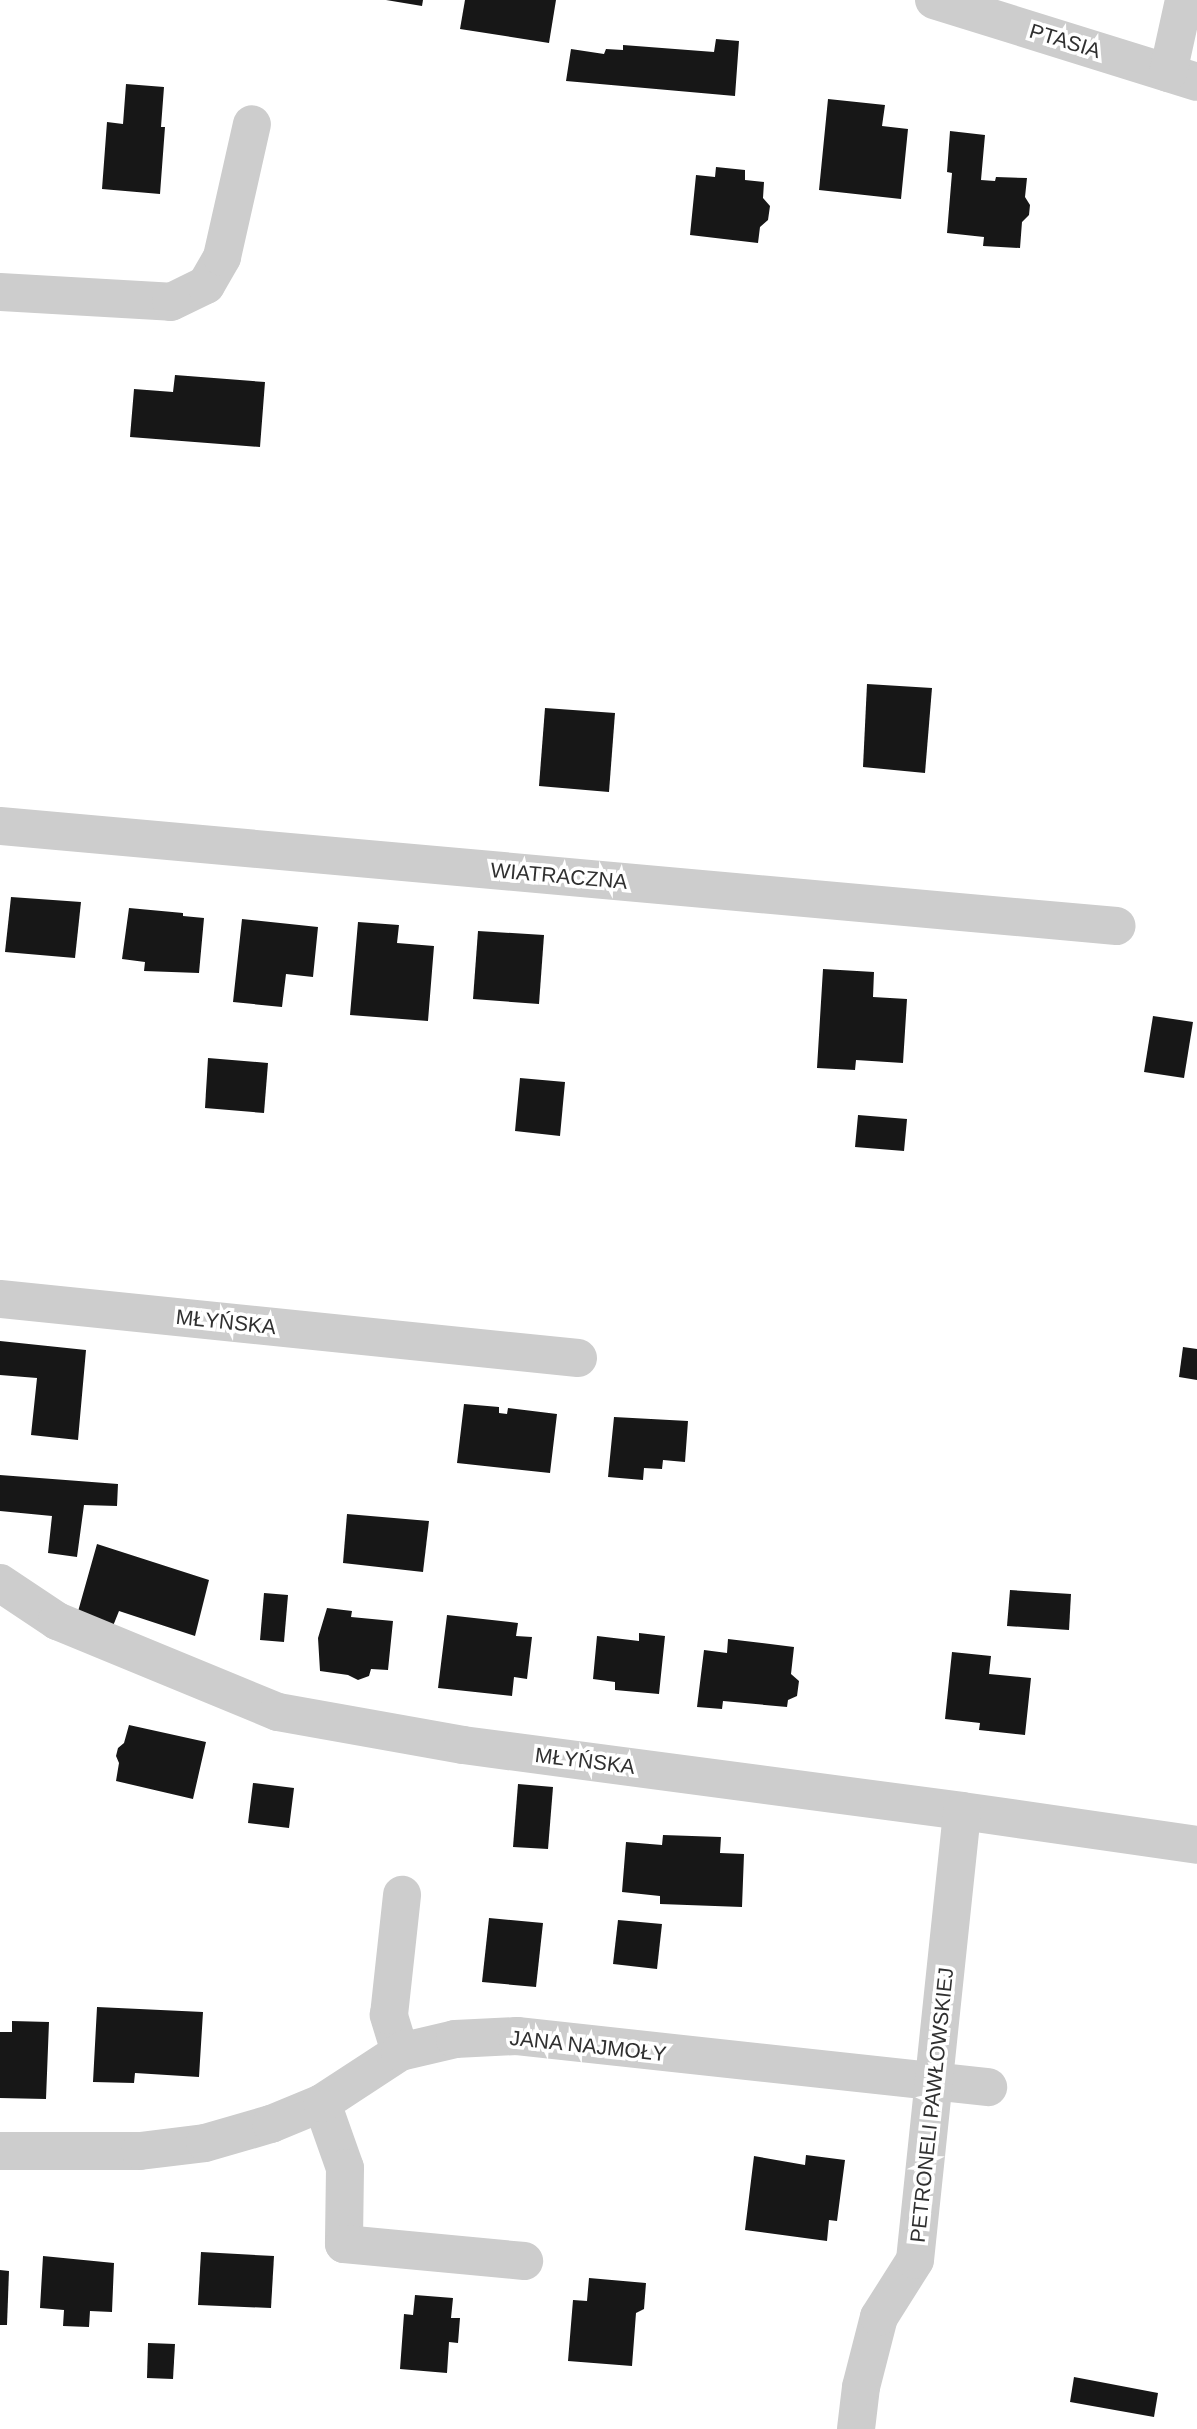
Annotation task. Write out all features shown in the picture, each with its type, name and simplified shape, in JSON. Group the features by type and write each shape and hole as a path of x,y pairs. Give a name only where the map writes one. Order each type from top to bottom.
{"street":[{"name":"PTASIA","path":"933,0 1182,78"},
{"path":"1182,78 1184,0"},
{"path":"0,292 171,302 206,285 222,257 252,124"},
{"name":"WIATRACZNA","path":"0,826 1117,926"},
{"name":"MŁYŃSKA","path":"0,1299 578,1358"},
{"name":"MŁYŃSKA","path":"0,1583 57,1621 278,1712 463,1745 1197,1845"},
{"name":"PETRONELI PAWŁOWSKIEJ","path":"856,2429 861,2388 879,2317 915,2260 962,1811"},
{"path":"400,2052 388,2015 402,1895"},
{"name":"JANA NAJMOŁY","path":"0,2151 140,2151 205,2143 271,2124 322,2103 400,2052 455,2039 517,2036 988,2087"},
{"path":"322,2103 345,2168 344,2244 524,2262"}],"building":[{"path":"386,0 423,0 422,6"},
{"path":"465,0 556,0 549,43 460,29"},
{"path":"716,39 739,41 735,96 566,81 571,49 604,54 606,49 623,50 623,45 714,52"},
{"path":"126,84 164,87 161,127 165,127 160,194 102,189 107,122 123,124"},
{"path":"828,99 885,105 882,126 908,129 901,199 819,190"},
{"path":"950,131 985,135 981,180 995,181 996,177 1027,178 1025,197 1030,205 1029,215 1022,222 1020,248 983,246 984,237 947,233 952,173 947,172"},
{"path":"716,167 745,170 745,180 764,182 763,198 770,206 768,220 760,227 758,243 690,235 696,175 715,177"},
{"path":"175,375 265,382 260,447 130,437 134,389 173,392"},
{"path":"867,684 932,688 925,773 863,767"},
{"path":"545,708 615,713 609,792 539,786"},
{"path":"11,897 81,902 75,958 5,952"},
{"path":"129,908 183,913 183,916 204,918 199,973 144,971 145,962 122,959"},
{"path":"242,919 318,927 313,977 286,974 282,1007 233,1002"},
{"path":"358,922 399,925 397,943 434,946 428,1021 350,1015"},
{"path":"478,931 544,935 539,1004 473,999"},
{"path":"823,969 874,972 873,997 907,999 903,1063 856,1060 855,1070 817,1068"},
{"path":"1153,1016 1193,1022 1184,1078 1144,1072"},
{"path":"208,1058 268,1063 264,1113 205,1108"},
{"path":"520,1078 565,1082 560,1136 515,1131"},
{"path":"858,1115 907,1119 904,1151 855,1147"},
{"path":"0,1341 86,1350 78,1440 31,1435 37,1378 0,1375"},
{"path":"1183,1347 1197,1349 1197,1380 1179,1377"},
{"path":"464,1404 499,1407 499,1413 507,1414 508,1408 557,1414 550,1473 457,1463"},
{"path":"614,1417 688,1421 685,1462 663,1460 662,1469 644,1468 643,1480 608,1477"},
{"path":"0,1475 118,1484 117,1506 84,1505 77,1557 48,1553 52,1516 0,1511"},
{"path":"347,1514 429,1521 423,1572 343,1563"},
{"path":"97,1544 209,1580 195,1636 119,1611 113,1626 77,1615"},
{"path":"1010,1590 1071,1594 1069,1630 1007,1626"},
{"path":"264,1593 288,1595 284,1642 260,1640"},
{"path":"327,1608 352,1611 351,1617 393,1621 388,1670 371,1669 369,1676 358,1680 348,1675 320,1671 318,1638"},
{"path":"447,1615 518,1623 516,1636 532,1637 527,1679 514,1677 512,1696 438,1688"},
{"path":"639,1633 665,1636 659,1694 615,1690 615,1682 593,1679 597,1636 639,1641"},
{"path":"728,1639 794,1647 791,1674 799,1681 797,1696 788,1700 787,1707 723,1701 722,1709 697,1707 704,1650 727,1653"},
{"path":"952,1652 991,1656 989,1674 1031,1678 1025,1735 979,1730 980,1723 945,1719"},
{"path":"129,1725 206,1742 193,1799 116,1781 119,1763 116,1756 118,1748 124,1743"},
{"path":"253,1783 294,1788 289,1828 248,1823"},
{"path":"518,1784 553,1787 548,1849 513,1847"},
{"path":"663,1835 721,1837 720,1853 744,1854 742,1907 660,1904 660,1896 622,1892 626,1842 662,1845"},
{"path":"489,1918 543,1923 536,1987 482,1982"},
{"path":"618,1920 662,1924 657,1969 613,1964"},
{"path":"97,2007 203,2012 199,2077 135,2073 134,2083 93,2082"},
{"path":"12,2021 49,2022 46,2099 0,2098 0,2032 12,2032"},
{"path":"806,2155 845,2160 837,2221 829,2220 827,2241 745,2230 754,2156 805,2165"},
{"path":"201,2252 274,2256 271,2308 198,2305"},
{"path":"43,2256 114,2263 112,2312 90,2311 89,2327 63,2326 64,2310 40,2308"},
{"path":"0,2270 9,2271 7,2325 0,2325"},
{"path":"589,2278 646,2283 644,2309 636,2313 632,2366 568,2361 573,2300 587,2301"},
{"path":"415,2295 453,2298 451,2318 460,2318 458,2343 449,2342 447,2373 400,2369 404,2314 413,2315"},
{"path":"148,2343 175,2344 173,2379 147,2378"},
{"path":"1074,2377 1158,2393 1154,2417 1070,2402"}]}
